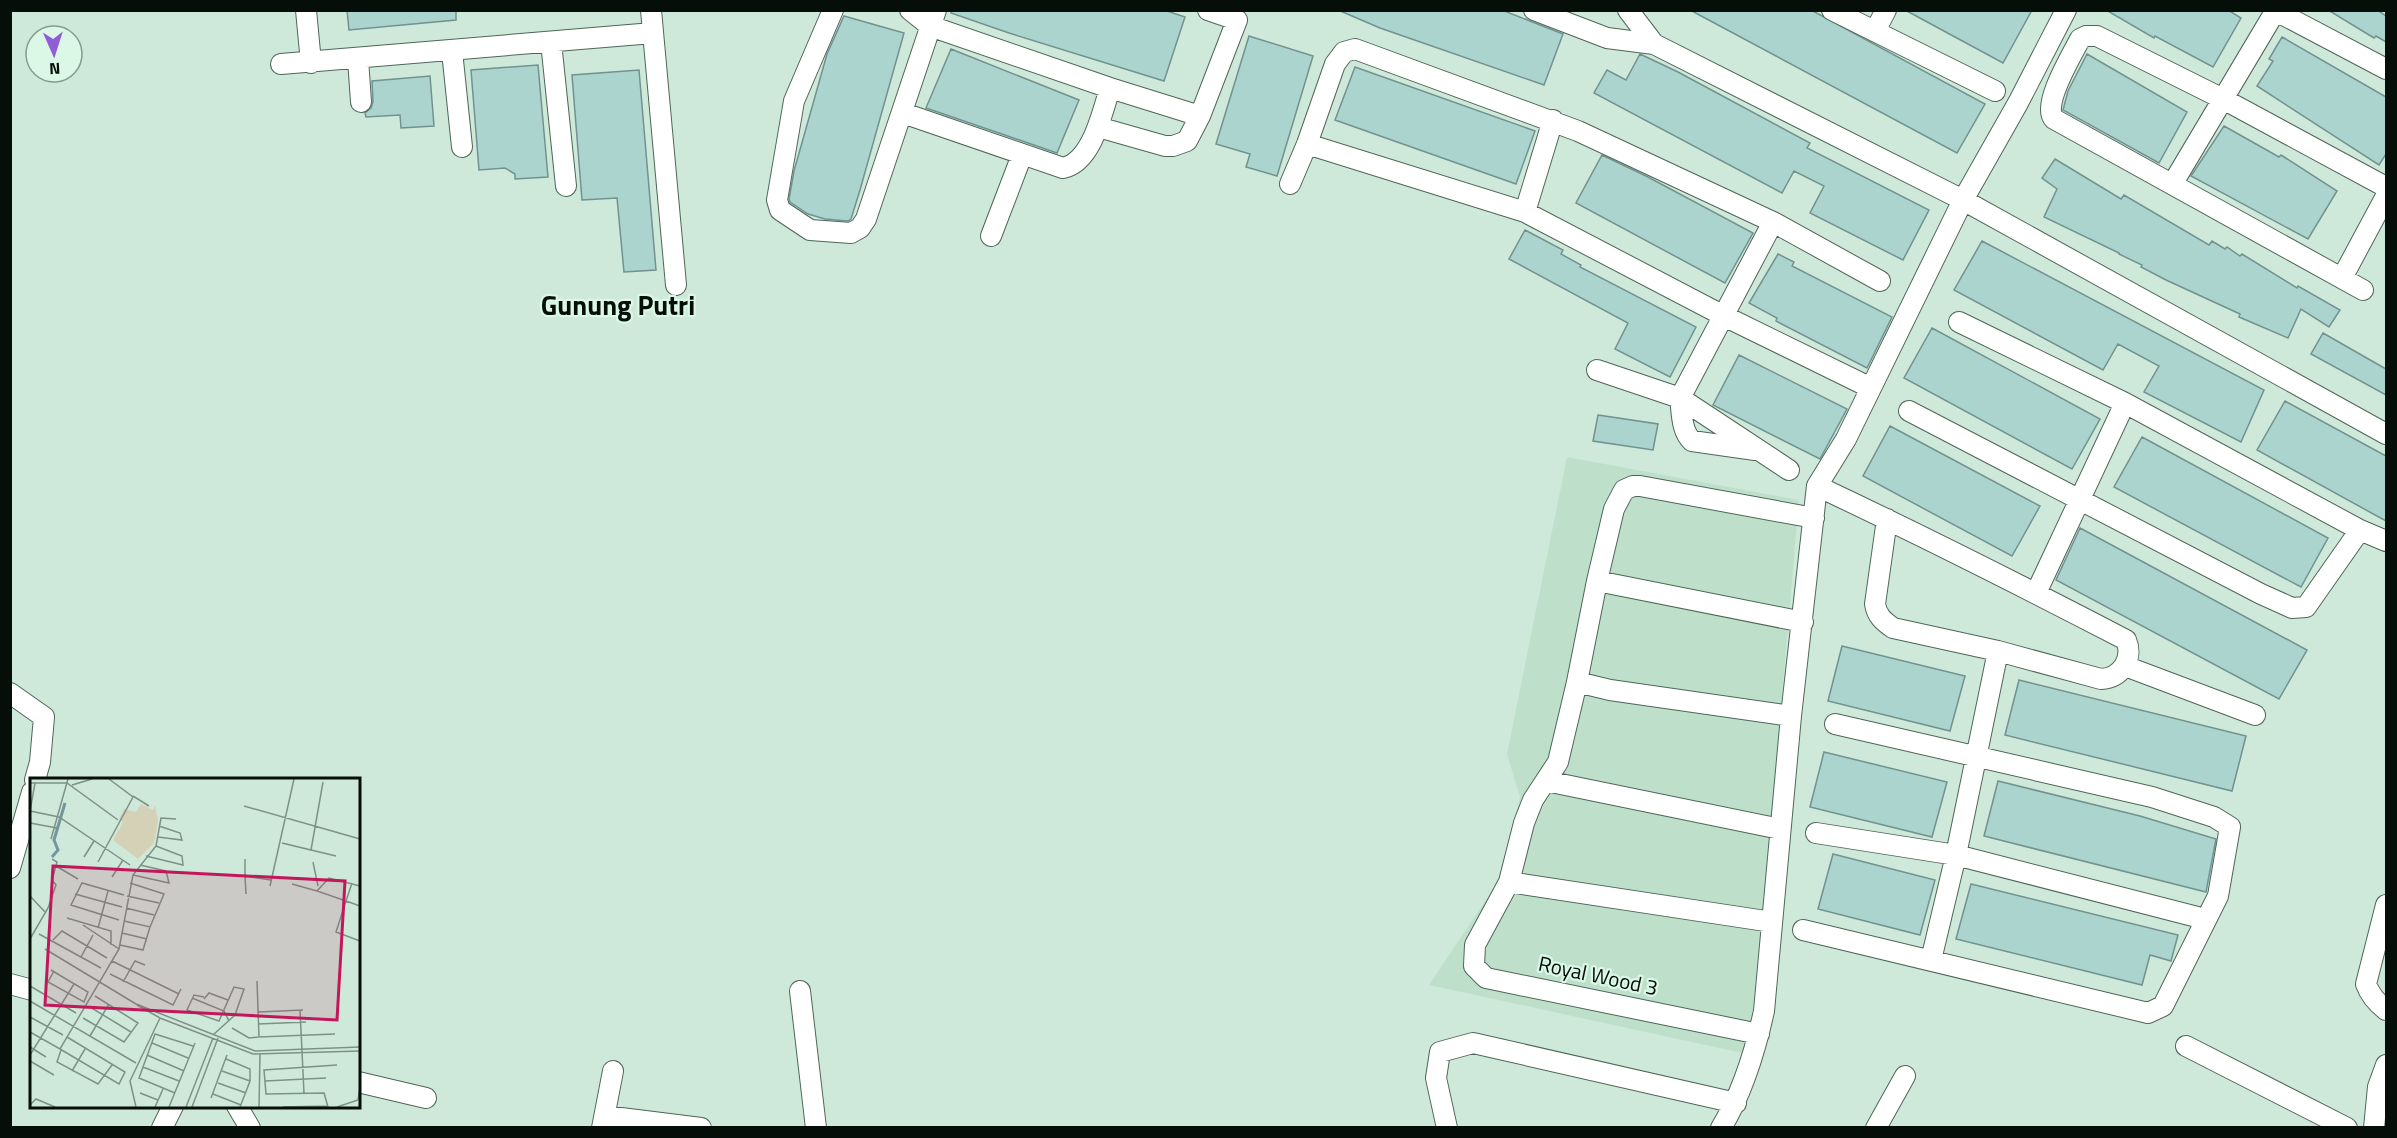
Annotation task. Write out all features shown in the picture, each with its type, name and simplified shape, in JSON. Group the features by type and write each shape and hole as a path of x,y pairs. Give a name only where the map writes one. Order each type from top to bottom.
{"street":[{"path":"306,10 311,63"},
{"path":"651,10 676,285"},
{"path":"833,10 794,101 777,200 780,210 810,230 851,233 860,228 866,219 933,18"},
{"path":"1098,127 1173,146 1187,141 1200,116 1237,20 1208,10"},
{"path":"1534,10 1607,38 1654,44 1963,200 2386,434"},
{"path":"1628,10 1654,44"},
{"path":"1832,10 1995,91"},
{"path":"1875,31 1887,10"},
{"path":"1721,1128 1736,1103 1759,1034 1768,979 1791,716 1817,486 1846,439 1963,200 2018,103 2066,10"},
{"path":"2173,183 2275,11 2386,69"},
{"path":"909,12 933,18 1110,88 1200,116"},
{"path":"281,64 653,33"},
{"path":"2363,290 2051,116 2052,97 2080,39 2086,36 2097,36 2223,99 2384,186 2386,190"},
{"path":"551,42 566,186"},
{"path":"1290,184 1307,144 1335,63 1344,52 1355,49 1553,120 1773,222 1880,281"},
{"path":"452,51 462,147"},
{"path":"358,59 361,102"},
{"path":"903,112 1059,168 1071,165 1081,158 1098,127 1110,88"},
{"path":"1525,212 1553,120"},
{"path":"1307,144 1525,212 1724,316 1870,388"},
{"path":"991,236 1022,154"},
{"path":"2342,278 2386,196"},
{"path":"1761,451 1692,441 1684,427 1680,398 1773,222"},
{"path":"1959,322 2125,403 2360,530 2386,541"},
{"path":"1597,370 1680,398 1789,470"},
{"path":"2036,593 2125,403"},
{"path":"1910,411 2261,594 2299,609 2306,607 2360,530"},
{"path":"1773,922 1509,882 1524,823 1533,800 1558,762 1577,682 1596,580 1620,494 1633,486 1814,518"},
{"path":"1817,486 1887,519 2036,593 2126,640 2129,653 2125,666 2114,676 2101,680 1998,651 1893,628 1882,620 1876,612 1875,604 1887,519"},
{"path":"1596,580 1803,622"},
{"path":"1931,960 1956,855 1998,651"},
{"path":"2125,666 2255,716"},
{"path":"1577,682 1610,690 1791,716"},
{"path":"10,693 45,717 40,762 36,778"},
{"path":"1803,930 2148,1013 2163,1006 2218,896 2230,827 2214,816 2152,797 1835,724"},
{"path":"1546,781 1780,829"},
{"path":"10,867 30,799"},
{"path":"1816,833 1956,855 2205,919"},
{"name":"Royal Wood 3","path":"1509,882 1475,945 1473,960 1476,970 1486,978 1759,1034"},
{"path":"2386,904 2366,984 2368,992 2386,1010"},
{"path":"10,984 30,989"},
{"path":"800,991 816,1128"},
{"path":"1447,1128 1436,1078 1440,1052 1473,1043 1736,1103"},
{"path":"2186,1046 2347,1128"},
{"path":"2374,1128 2378,1087 2386,1065"},
{"path":"613,1071 604,1122 701,1128"},
{"path":"1876,1128 1905,1076"},
{"path":"360,1082 426,1098"},
{"path":"162,1128 172,1108"},
{"path":"238,1108 250,1128"}],"shaded area":[{"path":"1567,457 1799,500 1753,1032 1747,1054 1429,985 1498,882 1520,797 1507,754"}],"building":[{"path":"347,10 456,10 456,20 349,30"},
{"path":"951,10 1164,10 1185,17 1164,81 1009,33 951,13"},
{"path":"1338,10 1502,10 1563,34 1544,85 1380,28"},
{"path":"1690,10 1811,10 1985,104 1957,153"},
{"path":"1905,10 2032,10 2003,63"},
{"path":"2106,10 2228,10 2241,18 2213,67 2155,36 2154,38"},
{"path":"2328,10 2377,10 2386,16 2386,42 2376,36 2374,38"},
{"path":"844,16 904,33 860,190 851,219 848,221 825,219 808,214 789,199 794,171 827,54"},
{"path":"1249,36 1313,56 1277,176 1246,167 1250,154 1216,144"},
{"path":"2282,37 2386,97 2386,154 2379,165 2257,86 2273,61 2269,59"},
{"path":"951,49 1079,100 1057,153 926,108"},
{"path":"1640,54 1810,143 1807,148 1929,210 1903,260 1810,213 1824,186 1794,171 1782,193 1594,93 1607,70 1626,80"},
{"path":"2087,54 2187,112 2159,163 2063,110 2068,91"},
{"path":"538,65 548,177 515,179 515,174 505,168 479,170 471,70"},
{"path":"1355,67 1535,131 1516,184 1335,120"},
{"path":"639,70 656,270 624,272 617,198 582,200 572,75"},
{"path":"430,76 434,126 401,128 400,115 366,117 365,113 371,108 373,102 372,81"},
{"path":"2224,126 2279,157 2281,155 2337,191 2308,239 2191,176"},
{"path":"1602,155 1753,233 1725,283 1576,203"},
{"path":"2055,159 2121,199 2124,195 2209,245 2212,241 2240,256 2242,254 2297,288 2298,286 2340,310 2329,327 2301,309 2288,338 2239,317 2240,314 2166,280 2119,253 2044,217 2057,189 2042,178"},
{"path":"1525,230 1563,250 1561,254 1581,265 1580,267 1696,327 1670,377 1615,349 1628,323 1509,259"},
{"path":"1982,241 2264,390 2241,442 2144,392 2159,366 2118,344 2103,370 1954,290"},
{"path":"1778,254 1794,262 1792,266 1892,317 1867,368 1776,321 1777,318 1749,303"},
{"path":"1932,328 2100,419 2072,469 1904,378"},
{"path":"2323,333 2386,369 2386,395 2311,354"},
{"path":"1739,355 1847,409 1820,459 1713,405"},
{"path":"2285,401 2386,456 2386,521 2257,450"},
{"path":"1598,415 1658,424 1653,450 1593,441"},
{"path":"1890,426 2040,506 2012,556 1863,476"},
{"path":"2142,437 2328,538 2301,587 2114,487"},
{"path":"2080,528 2307,650 2279,699 2056,580"},
{"path":"1842,646 1965,676 1950,731 1828,701"},
{"path":"2019,680 2246,736 2232,791 2005,735"},
{"path":"1824,752 1947,782 1932,837 1810,807"},
{"path":"1998,781 2140,816 2216,839 2206,892 1984,836"},
{"path":"1833,854 1935,880 1920,935 1818,909"},
{"path":"1971,884 2178,935 2171,961 2150,955 2142,985 1956,939"}],"district":[{"name":"Gunung Putri","path":"618,306"}]}
